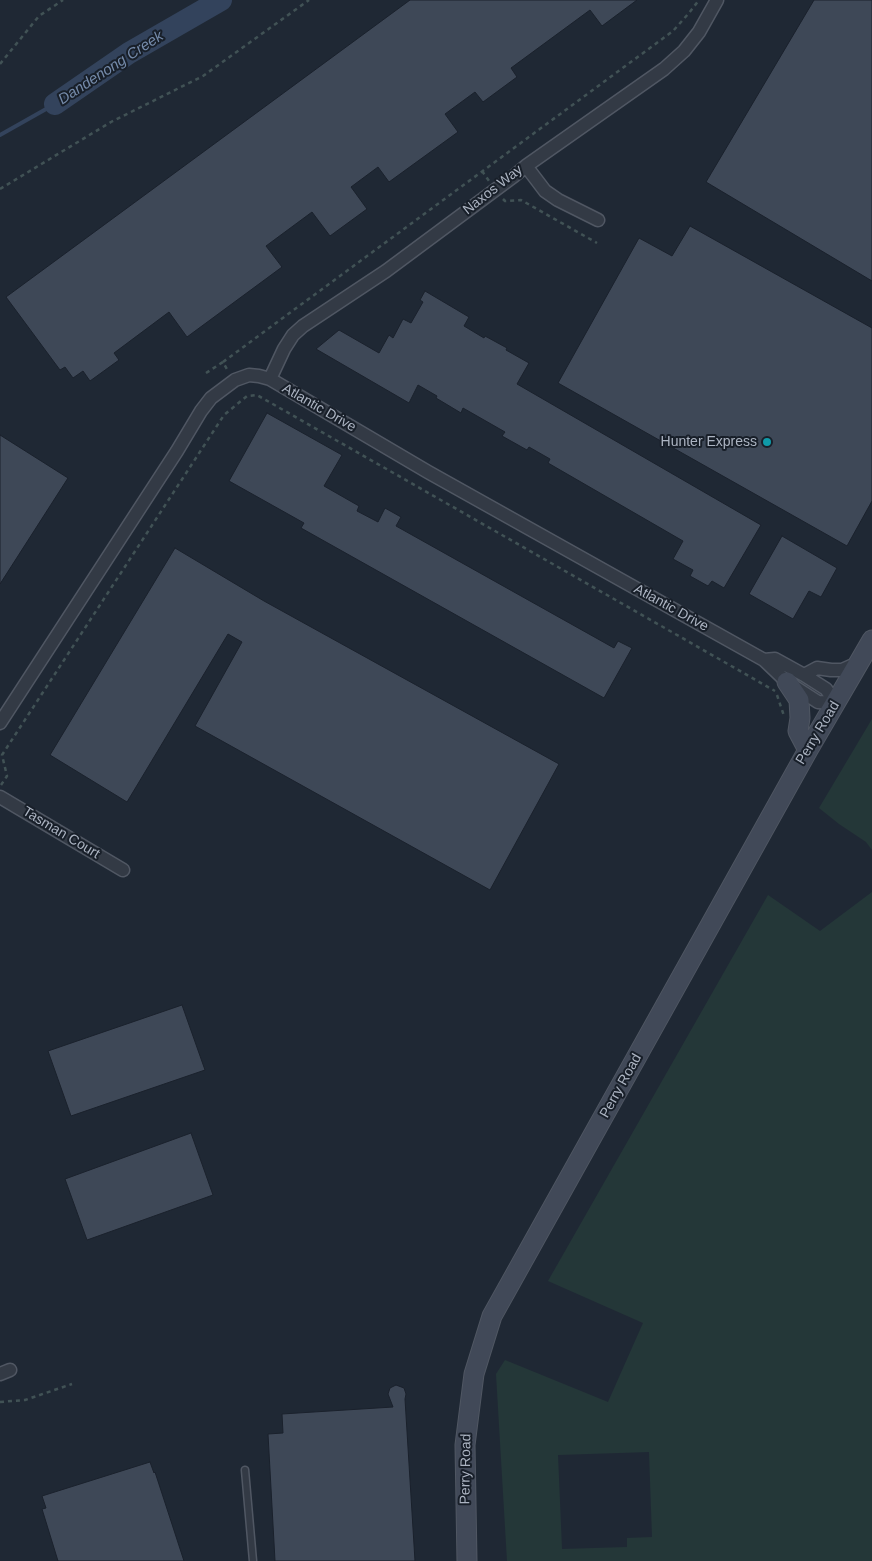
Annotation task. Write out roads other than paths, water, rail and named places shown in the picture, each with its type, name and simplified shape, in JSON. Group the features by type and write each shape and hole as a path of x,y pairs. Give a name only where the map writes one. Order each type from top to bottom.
{"main road":[{"name":"Perry Road","path":"467,1561 465,1445 474,1374 492,1316 808,750 872,640"},
{"path":"795,679 799,700 800,718 798,731 808,750"}],"street":[{"name":"Naxos Way","path":"270,379 292,335 386,271 526,166 664,69 684,51 699,32 717,0"},
{"path":"526,166 545,191 558,200 598,220"},
{"name":"Atlantic Drive","path":"0,723 201,412 211,398 235,380 248,375 270,379 428,472 795,679 826,689 836,703"},
{"name":"Atlantic Drive","path":"764,660 775,659 818,702 836,703"},
{"path":"795,679 817,668 842,670 860,662"},
{"name":"Tasman Court","path":"0,797 122,870"}],"lane":[{"path":"245,1470 253,1561"}],"waterway":[{"name":"Dandenong Creek","path":"55,104 129,53 221,0"},
{"name":"Dandenong Creek","path":"0,135 55,104"}],"place":[{"name":"Hunter Express","path":"767,442"}]}
